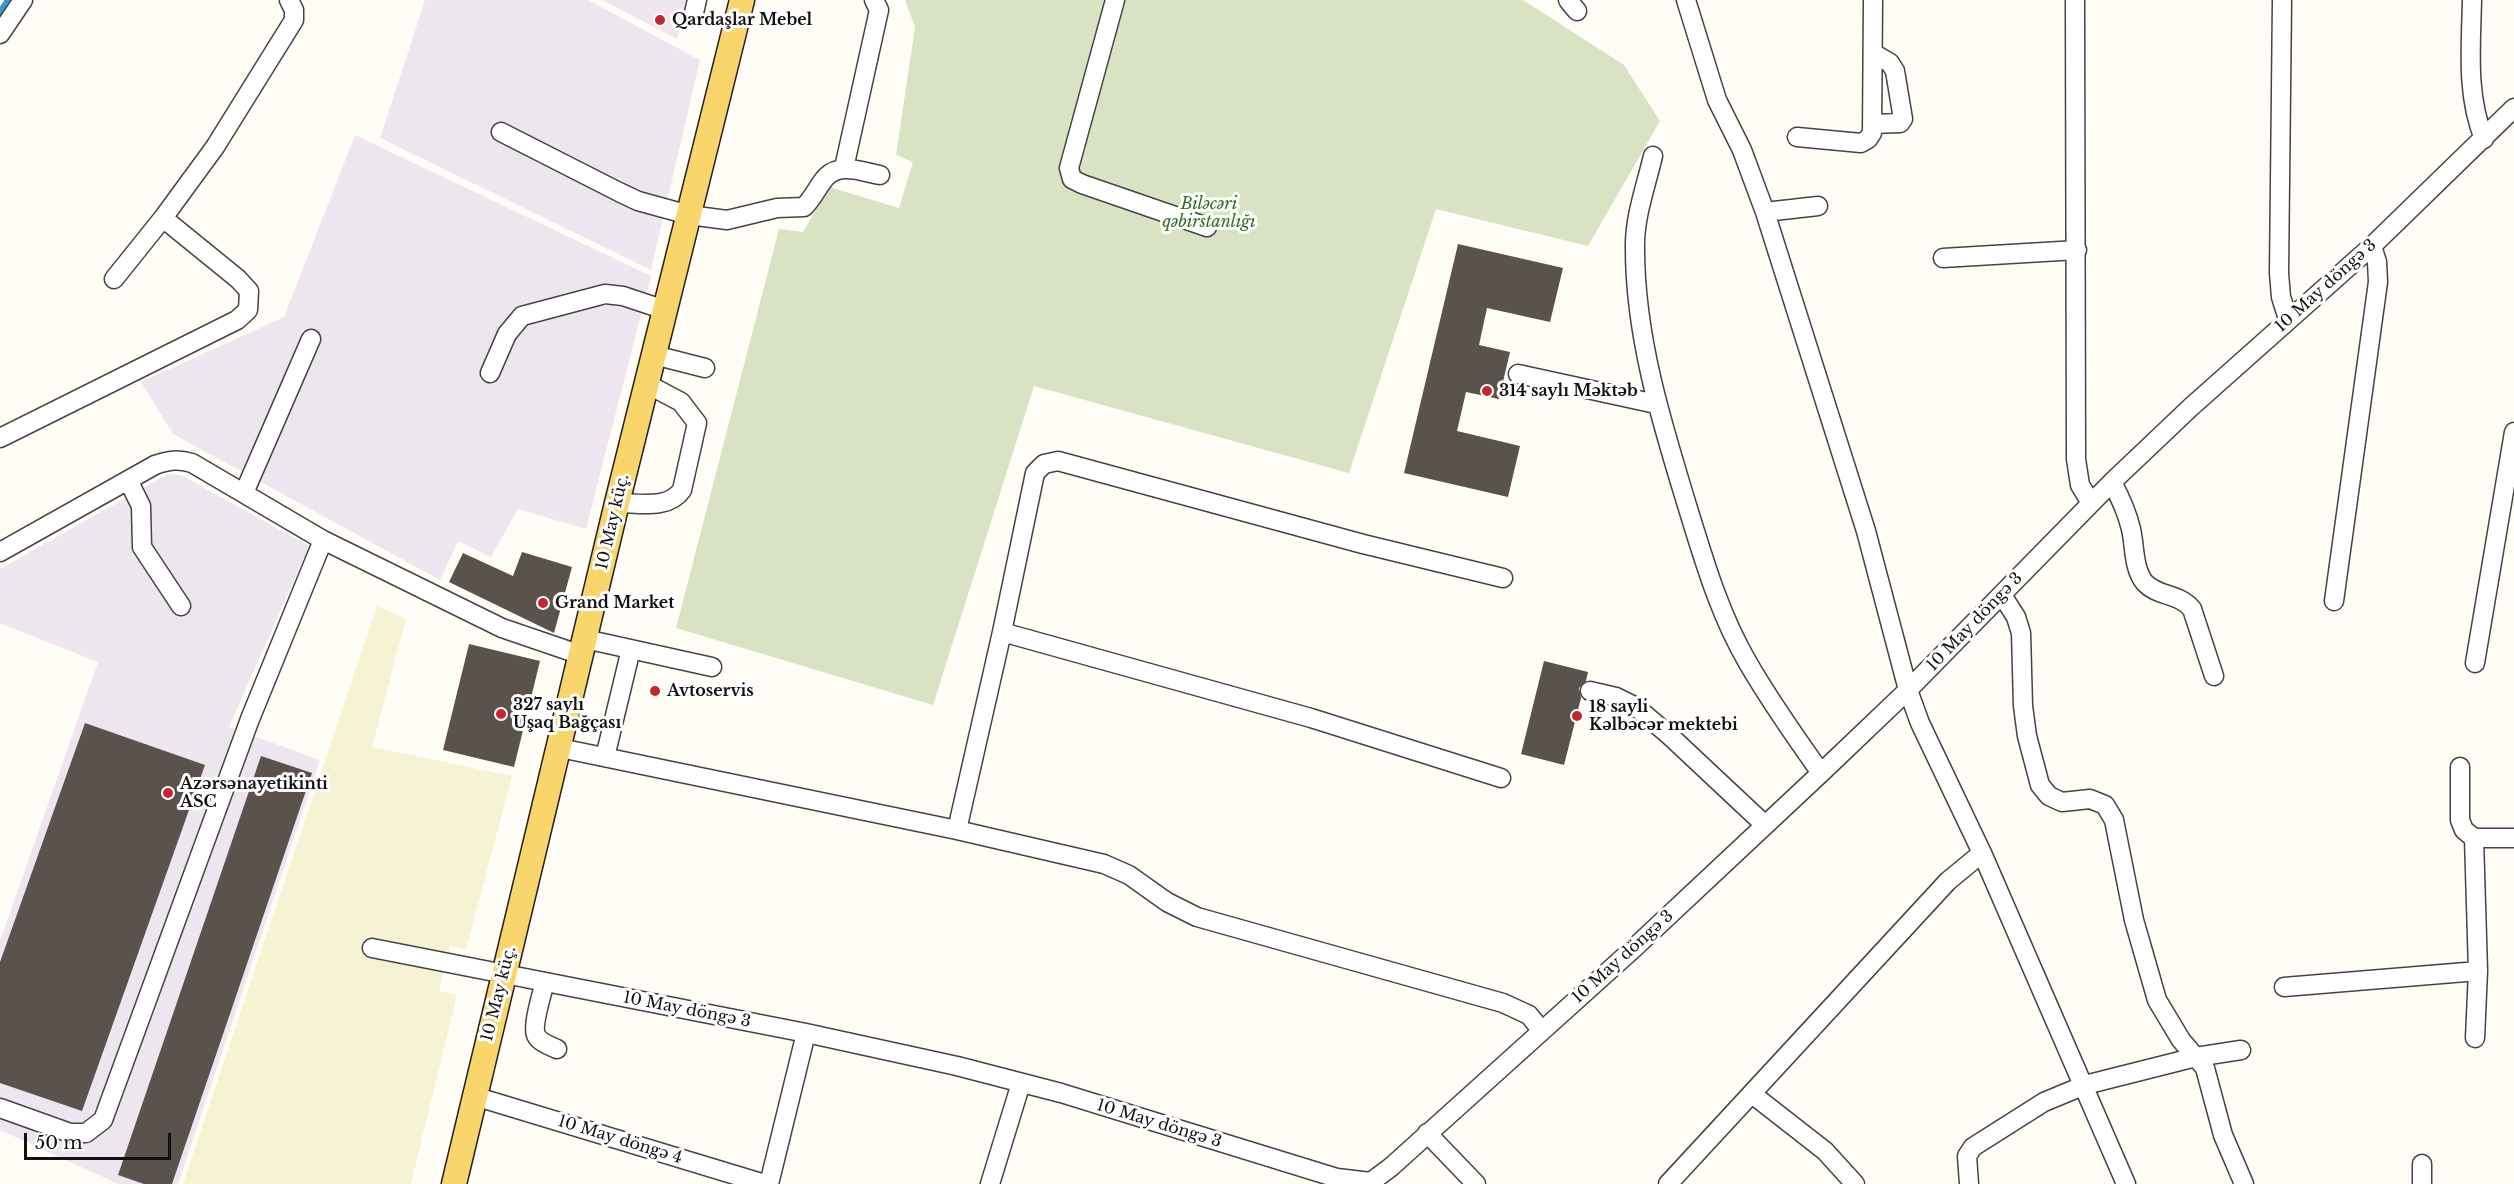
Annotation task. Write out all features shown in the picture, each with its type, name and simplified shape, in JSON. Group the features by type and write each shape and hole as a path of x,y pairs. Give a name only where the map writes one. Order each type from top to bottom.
{"main road":[{"name":"10 May küç.","path":"454,1184 617,502 742,0"}],"street":[{"path":"0,34 23,0"},
{"path":"114,279 163,218 215,147 294,20 294,10 289,0"},
{"path":"844,168 879,10 874,0"},
{"path":"1115,0 1069,168 1072,179 1207,227"},
{"path":"1686,0 1717,100 1742,150 1765,212 1866,531 1908,690 1920,723 1982,853 2085,1085 2126,1184"},
{"path":"1797,137 1861,143 1872,133 1873,0"},
{"path":"2075,0 2076,459 2080,485 2091,503"},
{"path":"2282,0 2278,273 2281,297 2288,320"},
{"path":"2472,0 2471,78 2475,114 2484,139"},
{"path":"1872,124 1900,123 1903,119 1894,71 1890,63 1873,53"},
{"name":"10 May döngə 3","path":"372,948 806,1033 957,1066 1337,1178 1370,1183 1391,1167 1633,949 1821,773 1908,690 2112,482 2372,246 2514,108"},
{"path":"501,132 638,201 689,215 727,220 777,208 804,207 827,176 844,168 880,176"},
{"path":"1653,156 1637,223 1635,248 1644,338 1656,404 1721,608 1747,663 1821,773"},
{"path":"1765,212 1818,206"},
{"path":"0,438 237,320 248,310 249,291 238,279 163,218"},
{"path":"2334,601 2378,282 2377,262 2372,246"},
{"path":"1943,258 2077,250"},
{"path":"490,373 507,334 522,316 605,294 623,296 665,310"},
{"path":"244,493 311,339"},
{"path":"654,355 705,368"},
{"path":"1518,374 1656,404"},
{"path":"617,502 666,503 676,498 682,490 697,423 681,402 647,384"},
{"path":"2475,663 2514,432"},
{"path":"0,552 155,465 169,460 181,460 192,463 323,540 502,628 583,647 631,649 712,667"},
{"path":"957,830 1035,473 1044,464 1058,461 1363,544 1503,578"},
{"path":"128,480 141,506 142,547 180,606"},
{"path":"2112,482 2123,503 2132,530 2139,574 2154,590 2176,596 2192,609 2214,676"},
{"path":"0,1108 70,1133 86,1133 103,1120 250,719 323,540"},
{"path":"2002,595 2016,616 2021,633 2023,705 2027,736 2040,784 2049,796 2062,802 2090,799 2106,806 2114,820 2134,920 2157,1000 2181,1040 2196,1056 2210,1081 2223,1135 2244,1184"},
{"path":"1002,632 1311,718 1501,778"},
{"path":"605,757 631,649"},
{"path":"1590,691 1616,697 1636,707 1765,825"},
{"path":"560,748 957,830 1104,864 1129,875 1167,902 1197,916 1503,1004 1529,1016 1541,1030"},
{"path":"2460,767 2460,819 2464,830 2474,838 2514,838"},
{"path":"2474,838 2478,971 2475,1038"},
{"path":"1668,1184 1948,881 1982,853"},
{"path":"2284,987 2478,971"},
{"path":"545,982 535,1027 536,1035 541,1041 557,1049"},
{"path":"767,1184 806,1033"},
{"path":"1969,1184 1967,1156 1973,1147 2044,1102 2085,1085 2196,1056 2241,1050"},
{"path":"990,1184 1021,1083"},
{"path":"1752,1094 1825,1151 1855,1184"},
{"name":"10 May döngə 4","path":"474,1096 767,1184"},
{"path":"1427,1133 1476,1184"},
{"path":"2422,1164 2422,1184"}],"shaded area":[{"path":"425,0 588,0 700,60 651,270 380,138"},
{"name":"Qardaşlar Mebel","path":"602,0 686,0 677,39"},
{"path":"355,135 651,276 586,529 518,509 491,557 458,541 440,580 173,434 141,382 284,317"},
{"name":"Azərsənayetikinti ASC","path":"168,474 181,475 309,546 229,727 320,760 178,1184 118,1184 0,1130 0,941 98,662 0,623 0,569"},
{"path":"377,606 406,619 372,747 512,776 466,950 450,946 439,991 457,995 411,1184 183,1184"}],"green space":[{"name":"Biləcəri qəbirstanlığı","path":"905,0 1523,0 1624,65 1660,121 1588,246 1436,209 1349,473 1034,386 933,705 676,628 779,229 803,232 829,187 899,208 913,162 896,155 915,27"}],"building":[{"path":"1458,244 1563,268 1550,322 1487,308 1479,345 1510,352 1499,399 1466,392 1457,431 1520,446 1508,497 1404,473"},
{"path":"522,552 572,567 554,633 449,582 463,553 513,576"},
{"path":"469,644 540,661 514,767 443,750"},
{"path":"1544,661 1588,672 1586,681 1579,688 1581,698 1564,765 1521,754"},
{"path":"85,723 205,765 82,1111 0,1083 0,962"},
{"path":"261,756 312,773 172,1184 144,1184 118,1175"}],"waterway":[{"path":"0,12 8,0"}],"place":[{"name":"Qardaşlar Mebel","path":"660,20"},
{"name":"314 saylı Məktəb","path":"1487,391"},
{"name":"Grand Market","path":"543,603"},
{"name":"Avtoservis","path":"655,691"},
{"name":"327 saylı Uşaq Bağçası","path":"501,714"},
{"name":"18 sayli Kəlbəcər mektebi","path":"1577,716"},
{"name":"Azərsənayetikinti ASC","path":"168,793"}]}
